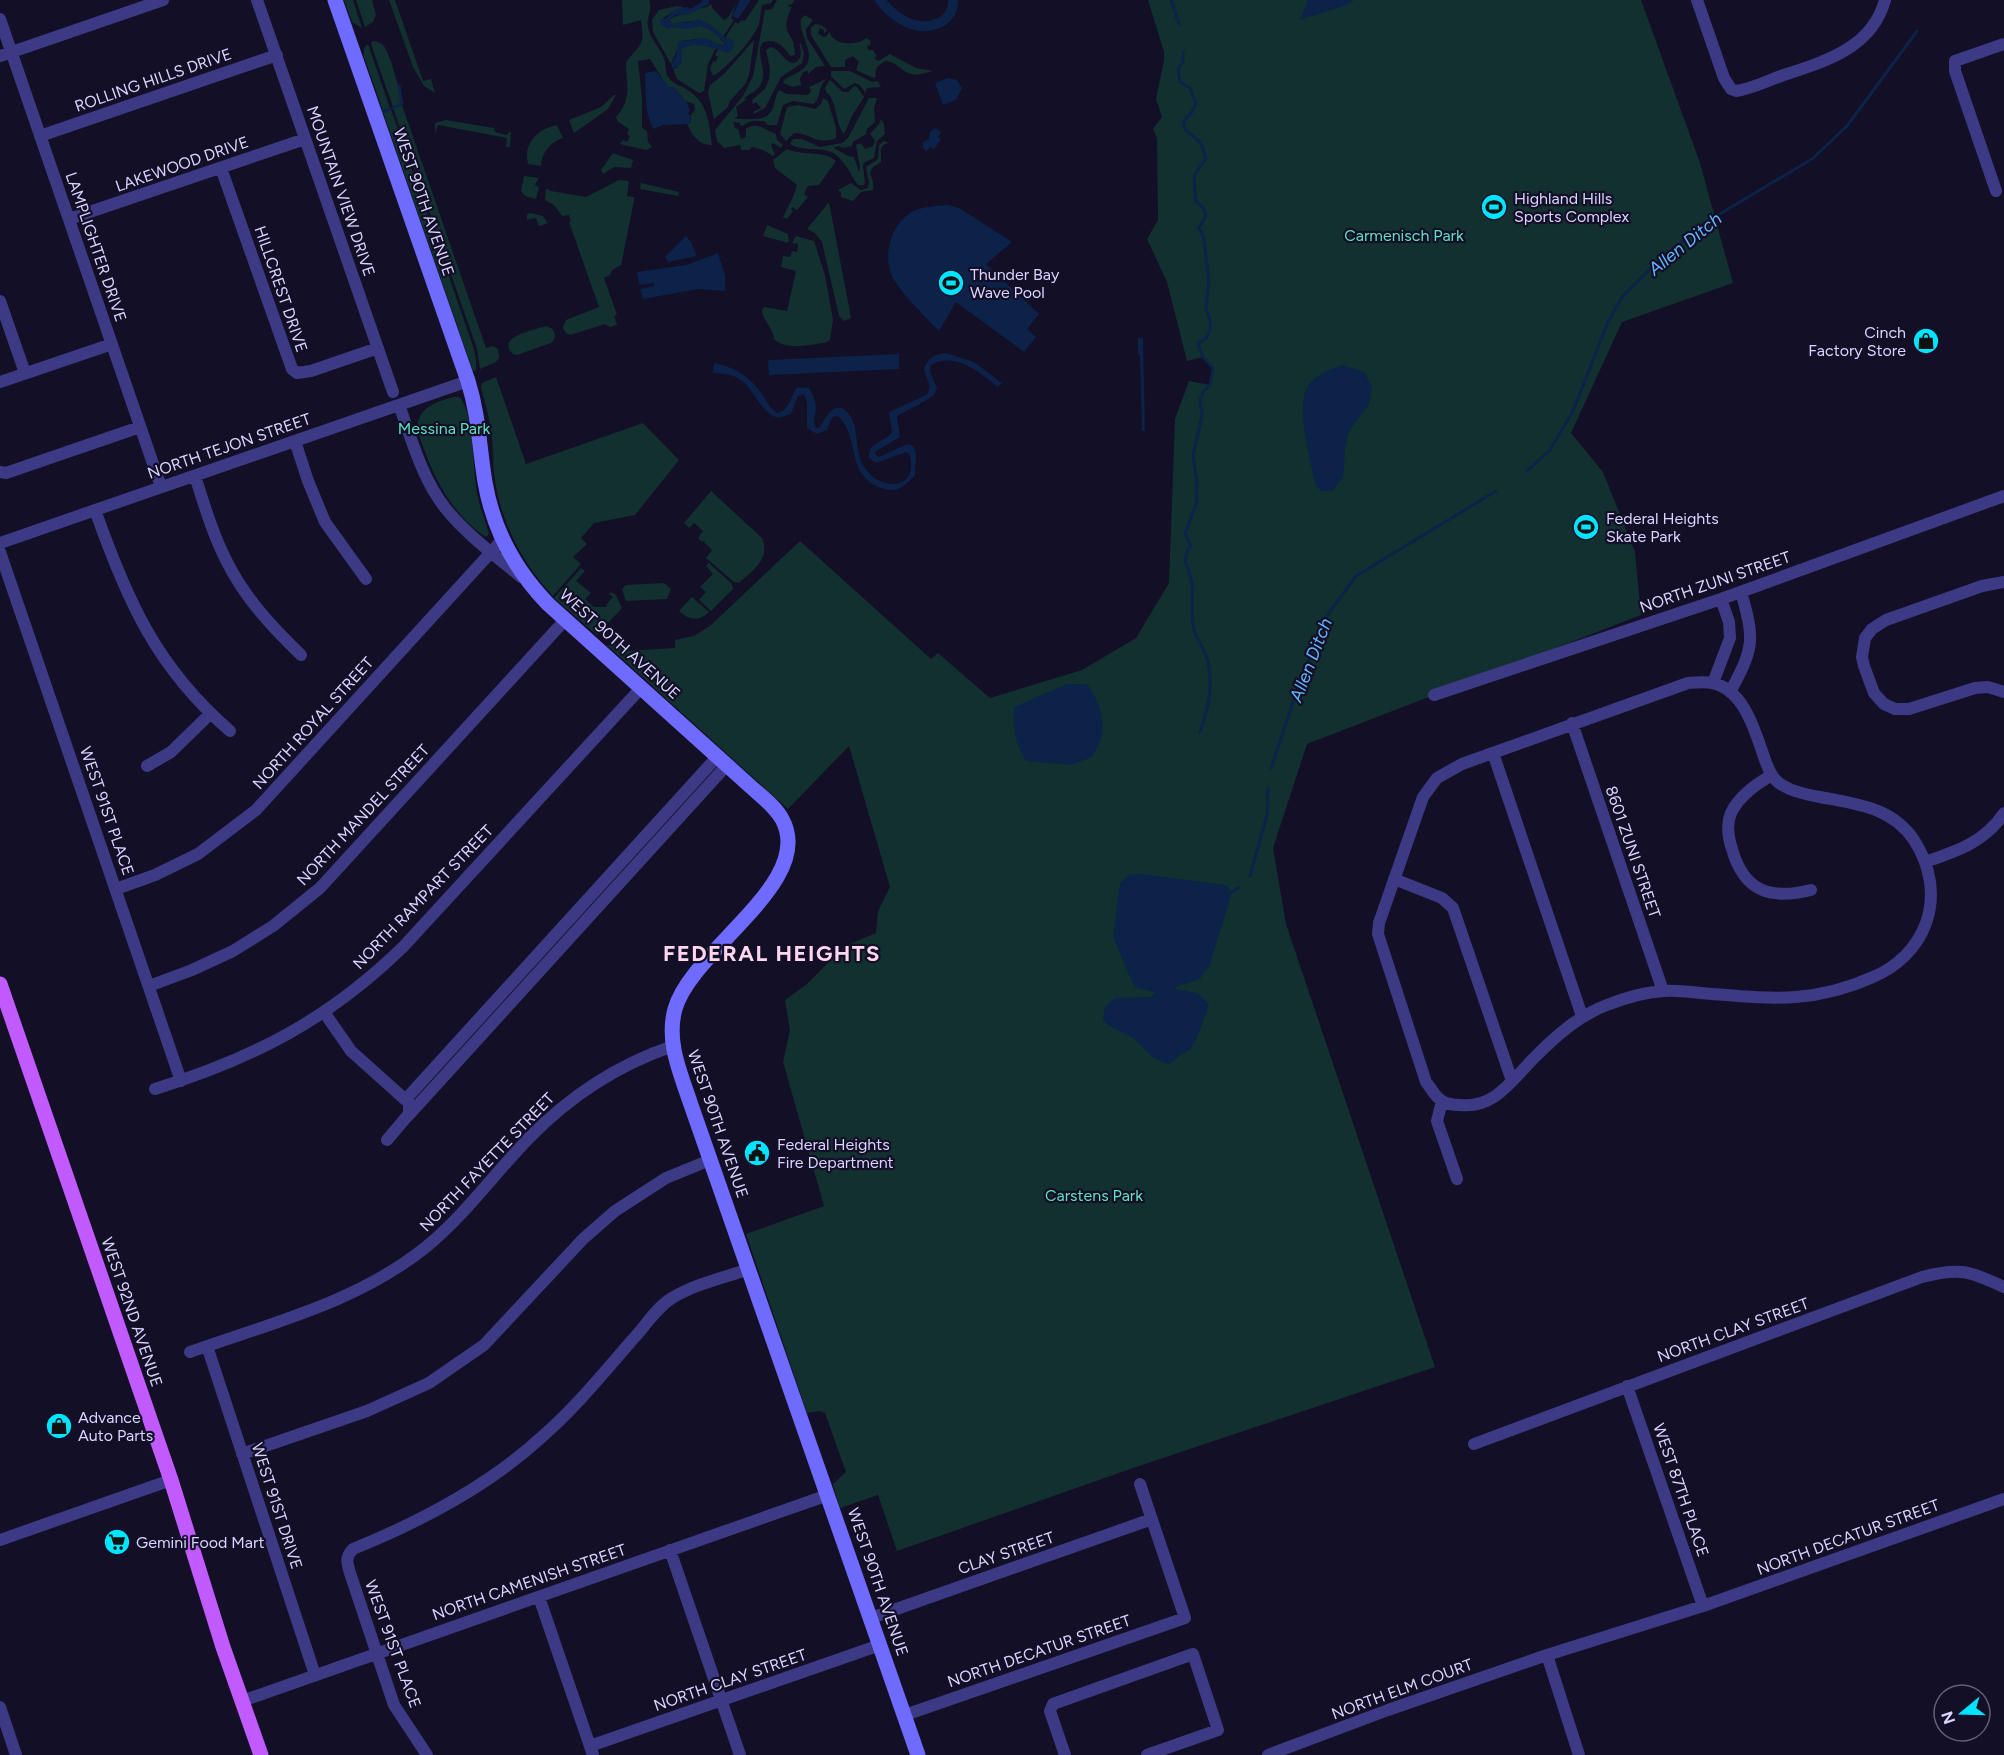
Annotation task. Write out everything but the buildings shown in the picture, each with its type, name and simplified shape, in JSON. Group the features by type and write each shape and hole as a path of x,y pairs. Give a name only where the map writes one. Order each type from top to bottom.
{"main road":[{"name":"WEST 92ND AVENUE","path":"0,984 171,1480 261,1755"}],"street":[{"path":"6,54 163,0"},
{"name":"MOUNTAIN VIEW DRIVE","path":"257,0 393,392"},
{"name":"WEST 90TH AVENUE","path":"334,0 468,381 477,412 488,492 503,539 514,561 531,586"},
{"path":"1697,0 1724,78 1731,89 1740,90 1839,55 1867,34 1883,10 1885,0"},
{"name":"LAMPLIGHTER DRIVE","path":"0,19 6,54 40,136 161,487"},
{"path":"1996,191 1955,71 1955,61 2004,45"},
{"name":"ROLLING HILLS DRIVE","path":"40,136 276,55"},
{"name":"LAKEWOOD DRIVE","path":"69,219 305,139"},
{"name":"HILLCREST DRIVE","path":"221,168 292,369 297,373 311,371 378,348"},
{"path":"0,301 25,373"},
{"path":"0,382 112,344"},
{"name":"NORTH TEJON STREET","path":"0,543 468,381"},
{"name":"WEST 90TH AVENUE","path":"399,405 420,464 432,488 445,508 458,522 531,586 565,620 782,817 788,840 786,860 779,877 687,982 675,1009 672,1023 673,1046 676,1062 918,1755"},
{"path":"0,472 6,473 140,427"},
{"path":"295,441 308,481 326,522 366,579"},
{"path":"195,476 217,541 234,576 265,619 301,655"},
{"name":"NORTH ZUNI STREET","path":"1434,695 1721,599 2004,496"},
{"path":"95,510 126,593 148,636 175,675 210,714 230,731"},
{"name":"NORTH ROYAL STREET","path":"116,889 155,875 198,854 256,810 503,539"},
{"name":"WEST 91ST PLACE","path":"0,552 181,1081"},
{"path":"2004,582 1982,586 1886,620 1872,629 1865,638 1862,657 1863,666 1874,693 1884,704 1896,709 1909,710 1976,688 1988,687 2004,692"},
{"path":"1730,692 1751,646 1751,625 1741,592"},
{"path":"1713,683 1730,638 1729,622 1721,599"},
{"name":"NORTH MANDEL STREET","path":"149,986 233,951 273,926 320,888 565,620"},
{"path":"1713,683 1730,692 1746,713 1772,775 1780,783 1794,791 1880,811 1903,826 1913,839 1925,862 1931,894 1925,925 1906,955 1881,974 1836,991 1806,998 1761,998 1662,991 1624,999 1582,1016 1548,1045 1498,1095 1486,1103 1471,1106 1442,1101 1426,1082 1381,946 1379,922 1419,808 1431,784 1451,769 1572,723 1679,685 1713,683"},
{"name":"NORTH RAMPART STREET","path":"155,1089 257,1051 324,1012 366,981 403,947 641,688"},
{"path":"147,766 171,752 210,714"},
{"name":"8601 ZUNI STREET","path":"1572,723 1662,991"},
{"path":"1493,753 1582,1016"},
{"path":"387,1140 505,1000 722,761"},
{"path":"1772,775 1744,795 1733,810 1728,832 1734,857 1742,873 1753,886 1762,891 1787,895 1811,890"},
{"path":"1925,862 1967,847 1982,837 2004,813"},
{"path":"1394,879 1442,898 1453,908 1512,1081"},
{"path":"406,1099 505,1000"},
{"path":"324,1012 351,1051 406,1099 410,1108 407,1117"},
{"name":"NORTH FAYETTE STREET","path":"190,1352 322,1306 367,1286 396,1269 455,1220 528,1139 569,1101 588,1086 619,1068 673,1046"},
{"path":"1442,1101 1437,1121 1457,1179"},
{"path":"242,1454 367,1411 429,1383 484,1344 583,1239 615,1210 666,1178 711,1160"},
{"name":"WEST 91ST PLACE","path":"427,1755 398,1713 376,1654 347,1558 353,1549 388,1535 451,1503 494,1475 543,1437 671,1299 712,1281 748,1269"},
{"name":"NORTH CLAY STREET","path":"1474,1444 1932,1274 1968,1272 2004,1287"},
{"name":"WEST 91ST DRIVE","path":"207,1346 315,1676"},
{"name":"WEST 87TH PLACE","path":"1627,1386 1703,1606"},
{"path":"0,1540 171,1480"},
{"path":"1140,1484 1152,1519"},
{"name":"NORTH CAMENISH STREET","path":"242,1701 828,1495"},
{"name":"NORTH DECATUR STREET","path":"1547,1655 1703,1606 2004,1499"},
{"name":"NORTH DECATUR STREET","path":"905,1715 1185,1618 1152,1519"},
{"name":"CLAY STREET","path":"872,1618 1152,1519"},
{"path":"670,1550 740,1755"},
{"path":"539,1597 591,1750"},
{"name":"NORTH CLAY STREET","path":"591,1750 721,1700 880,1645"},
{"path":"1065,1755 1050,1711 1053,1704 1193,1654 1218,1730 1147,1755"},
{"path":"1547,1655 1579,1755"},
{"name":"NORTH ELM COURT","path":"1268,1755 1547,1655"},
{"path":"0,1707 16,1755"}],"green space":[{"path":"344,0 353,0 362,28 352,22"},
{"path":"356,0 372,0 376,15 373,22 365,27"},
{"path":"389,0 395,0 423,81 431,79 435,93 424,86 413,67"},
{"path":"622,0 649,0 648,27 664,58 667,75 673,82 693,94 703,106 712,145 700,142 687,124 690,124 691,115 695,110 694,104 685,101 674,87 668,88 650,59 638,61 642,128 647,131 648,142 652,147 646,150 620,144 623,140 627,142 630,136 627,134 629,129 618,122 616,117 627,97 626,62 642,40 641,20 623,25"},
{"path":"759,0 773,0 771,3 762,5 759,24 746,45 713,76 710,69 713,61 715,62 718,57 715,55 718,49 723,51 730,39 725,38 735,22 738,24 742,20 745,21"},
{"path":"777,0 795,0 788,5 792,6 787,29 793,41 795,55 790,56 775,42 762,43 760,54 763,70 762,81 757,89 744,99 747,99 736,107 738,116 734,119 765,117 772,110 779,90 787,94 808,95 811,91 809,87 826,79 814,104 793,101 783,105 777,125 768,125 764,121 752,121 741,126 740,123 733,122 741,139 746,137 746,129 754,126 776,134 777,140 783,145 781,148 773,143 771,145 775,154 773,156 752,147 749,150 741,150 740,145 724,148 717,141 715,130 743,96 753,76 765,10 772,9"},
{"path":"1148,0 1641,0 1700,163 1733,283 1622,322 1571,433 1603,472 1635,552 1641,615 1307,744 1273,848 1286,924 1435,1367 1133,1468 897,1551 878,1495 840,1508 833,1484 846,1472 825,1413 820,1411 807,1413 746,1234 824,1206 783,1062 790,1030 785,1000 807,984 845,946 876,933 878,911 890,887 849,746 788,809 607,645 623,644 625,651 675,648 675,640 694,636 711,625 800,541 931,659 938,653 990,698 1082,670 1136,638 1169,583 1175,419 1189,381 1210,385 1213,369 1203,357 1187,361 1167,282 1147,239 1158,220 1157,138 1153,129 1162,117 1156,99 1164,60 1164,52"},
{"path":"736,3 731,18 734,20 723,37 705,23 694,21 673,24 669,20 711,4 724,20"},
{"path":"677,6 685,8 663,18 664,26 702,26 711,30 725,43 723,46 704,38 681,41 671,64 653,32 652,20 659,10"},
{"path":"805,15 813,20 806,29 807,38 825,66 816,67 808,74 808,71 803,72 800,79 801,85 793,87 783,83 784,80 803,69 809,56 801,25 801,19"},
{"path":"815,24 827,29 824,33 824,30 820,28 818,33 821,36 825,37 830,32 832,37 841,42 852,43 866,38 871,41 867,46 868,50 873,50 877,56 874,58 878,61 890,54 916,68 933,71 914,75 886,61 877,67 876,77 873,78 856,70 859,62 853,56 845,60 845,67 831,67 811,35 811,28"},
{"path":"754,40 746,83 730,101 728,107 714,119 708,93 710,85 724,74"},
{"path":"371,42 382,44 387,51 402,104 393,107 373,50"},
{"path":"368,44 390,108 383,111 364,57 364,48"},
{"path":"699,44 716,48 708,64 704,91 699,93 677,79 673,69 682,61 682,49"},
{"path":"799,44 804,54 802,63 781,77 765,108 754,114 753,112 761,108 756,102 753,104 752,100 765,89 769,79 770,69 766,50 771,47 794,63 801,55"},
{"path":"831,71 850,71 872,82 878,81 881,87 867,88 865,93 860,85 855,83 844,89 831,76"},
{"path":"830,80 843,92 848,92 854,86 857,87 864,97 844,134 830,96 826,92 825,88"},
{"path":"616,95 608,109 574,133 569,120 601,107"},
{"path":"823,98 828,101 836,128 836,138 824,141 794,133 786,141 780,134 787,107 798,105 815,109 821,104"},
{"path":"869,98 877,98 874,108 875,122 867,129 866,134 853,142 852,146 834,148 854,157 859,172 856,145 861,143 865,149 873,146 875,141 870,134 881,119 885,134 877,141 874,158 863,165 864,185 858,185 843,161 831,152 795,147 790,144 793,139 802,139 820,147 842,143 848,138"},
{"path":"402,105 486,348 493,346 498,349 499,358 496,362 480,369 477,349 393,108"},
{"path":"391,109 473,346 476,370 473,371 383,112"},
{"path":"446,120 494,128 495,132 506,135 511,131 510,147 506,147 507,138 438,125 435,134 435,123"},
{"path":"557,125 563,138 554,142 547,149 541,166 528,164 528,150 533,138 543,130"},
{"path":"884,141 889,143 881,148 881,162 870,172 873,190 861,192 853,201 841,197 838,190 851,183 861,190 868,188 866,167 878,159 879,145"},
{"path":"787,149 825,155 836,161 819,185 808,186 804,194 808,197 797,210 792,207 793,211 787,219 783,217 797,185 775,168 773,160"},
{"path":"613,153 633,160 631,168 614,167 603,174 601,170"},
{"path":"524,176 539,178 535,185 539,187 536,199 525,196 521,191"},
{"path":"619,180 629,181 627,196 634,197 634,201 621,265 604,278 617,315 614,316 617,325 610,327 605,324 570,335 563,328 566,320 599,307 569,222 571,221 569,215 562,216 555,206 545,200 546,188 551,191 586,197"},
{"path":"641,183 679,192 678,196 640,189"},
{"path":"829,202 851,318 844,321 839,316 822,242 815,233 807,229"},
{"path":"530,213 543,216 548,223 539,226 536,218 527,220 527,215"},
{"path":"767,225 788,234 789,242 785,243 763,236"},
{"path":"796,236 814,241 825,275 833,320 830,340 827,342 799,346 779,343 774,339 764,318 762,310 764,307 787,311 796,271 781,267 783,256 790,257 792,251 797,252 798,244 792,243"},
{"path":"546,326 553,329 554,340 551,343 517,355 513,354 509,348 512,339"},
{"path":"496,377 526,464 643,423 679,460 635,515 594,523 581,538 587,544 573,557 581,564 553,596 522,555 501,507 494,473 491,431 481,387 482,383"},
{"name":"Messina Park","path":"459,397 468,415 476,488 489,534 486,537 464,519 447,497 433,472 418,432 418,422 425,410 433,404"},
{"path":"711,491 762,538 764,552 759,564 739,583 734,582 706,558 712,550 704,542 705,540 702,542 698,538 703,531 694,523 689,528 684,523"},
{"path":"709,563 732,584 733,589 711,611 699,600 706,592 700,587 713,574 706,566"},
{"path":"581,568 585,571 576,581 591,593 585,599 594,607 607,607 606,605 613,597 609,594 611,592 616,595 622,608 597,635 554,598"},
{"path":"664,583 671,589 667,599 626,601 622,589 626,585"},
{"path":"692,597 709,612 694,619 679,611"}],"water":[{"path":"702,0 709,0 709,4 690,14 676,15 669,20 673,24 699,19 715,28 725,38 733,40 734,48 729,53 705,46 687,46 682,49 682,63 673,69 671,64 676,56 678,42 704,38 723,46 725,43 711,30 702,26 668,29 660,24 661,19 666,18 676,9 688,7 690,9"},
{"path":"740,0 751,0 738,19 732,16"},
{"path":"1308,0 1354,0 1347,5 1300,20"},
{"path":"656,71 668,87 674,87 687,103 690,111 687,114 691,115 690,124 663,125 654,129 647,109 645,73"},
{"path":"948,78 957,80 962,88 956,100 943,105 935,83"},
{"path":"935,128 941,132 938,137 941,139 934,149 930,147 927,151 923,148 923,142 929,139 930,132"},
{"name":"Thunder Bay Wave Pool","path":"948,205 959,208 1012,242 986,264 1039,314 1027,329 1036,337 1024,352 956,302 939,331 908,299 893,278 888,259 889,249 895,230 901,222 916,210"},
{"path":"686,236 697,256 668,262 665,257"},
{"path":"718,253 725,275 725,291 698,289 643,299 640,289 654,286 654,283 639,285 637,272 686,265"},
{"path":"1138,338 1143,338 1145,431 1142,431"},
{"path":"946,353 974,362 1002,383 998,387 975,370 958,362 940,361 931,365 930,372 937,388 934,395 897,416 900,437 876,451 875,454 879,457 907,444 913,446 916,453 915,475 905,485 893,490 871,483 863,475 846,426 839,417 832,418 827,430 817,434 807,428 807,403 804,394 798,396 791,414 778,418 765,409 740,380 728,374 713,373 714,363 741,373 753,382 770,407 777,413 785,410 797,387 809,388 816,404 814,420 816,428 820,427 827,415 834,409 838,408 847,412 854,423 860,459 869,474 878,480 896,484 909,476 911,466 909,454 906,452 876,463 869,458 869,453 873,446 892,432 889,412 926,395 929,389 924,369 927,362 932,357"},
{"path":"899,354 899,369 769,375 768,360"},
{"path":"1343,365 1364,372 1372,387 1369,404 1349,431 1345,448 1343,478 1332,491 1321,491 1316,486 1307,448 1303,418 1305,392 1313,380"},
{"path":"1067,684 1087,684 1095,696 1102,724 1099,746 1092,757 1071,765 1026,761 1015,735 1014,707"},
{"path":"1141,874 1226,885 1232,892 1210,964 1199,980 1174,989 1197,993 1209,1004 1197,1038 1190,1050 1170,1064 1156,1059 1137,1041 1114,1029 1103,1020 1105,1007 1115,998 1150,997 1156,992 1136,988 1113,937 1120,883 1129,875"}],"waterway":[{"path":"880,0 899,18 922,26 930,26 945,19 951,11 953,0"},
{"path":"1171,0 1179,24"},
{"name":"Allen Ditch","path":"1527,471 1550,450 1573,411 1608,322 1622,297 1652,267 1703,224 1812,159 1847,126 1917,31"},
{"path":"1183,52 1183,62 1178,69 1180,82 1190,88 1196,103 1183,122 1185,129 1201,143 1206,158 1194,176 1196,202 1203,207 1206,216 1199,228 1204,239 1209,282 1206,308 1210,330 1206,338 1198,343 1203,357 1213,368 1210,385 1203,392 1200,400 1202,416 1193,456 1197,484 1196,505 1185,534 1191,546 1185,562 1192,586 1194,629 1206,655 1210,677 1208,706 1200,732"},
{"path":"393,108 402,104 399,86"},
{"path":"382,112 390,109"},
{"name":"Allen Ditch","path":"1271,768 1299,684 1326,617 1356,576 1496,491"},
{"name":"Allen Ditch","path":"1250,876 1267,815 1268,789"},
{"name":"Allen Ditch","path":"1232,892 1238,888"}],"place":[{"name":"Highland Hills Sports Complex","path":"1494,207"},
{"name":"Thunder Bay Wave Pool","path":"951,283"},
{"name":"Cinch Factory Store","path":"1926,341"},
{"name":"Federal Heights Skate Park","path":"1586,527"},
{"name":"Federal Heights Fire Department","path":"757,1153"},
{"name":"Advance Auto Parts","path":"59,1426"},
{"name":"Gemini Food Mart","path":"117,1542"}],"district":[{"name":"FEDERAL HEIGHTS","path":"772,953"}],"park label":[{"name":"Carmenisch Park","path":"1404,235"},
{"name":"Carstens Park","path":"1094,1195"}]}
